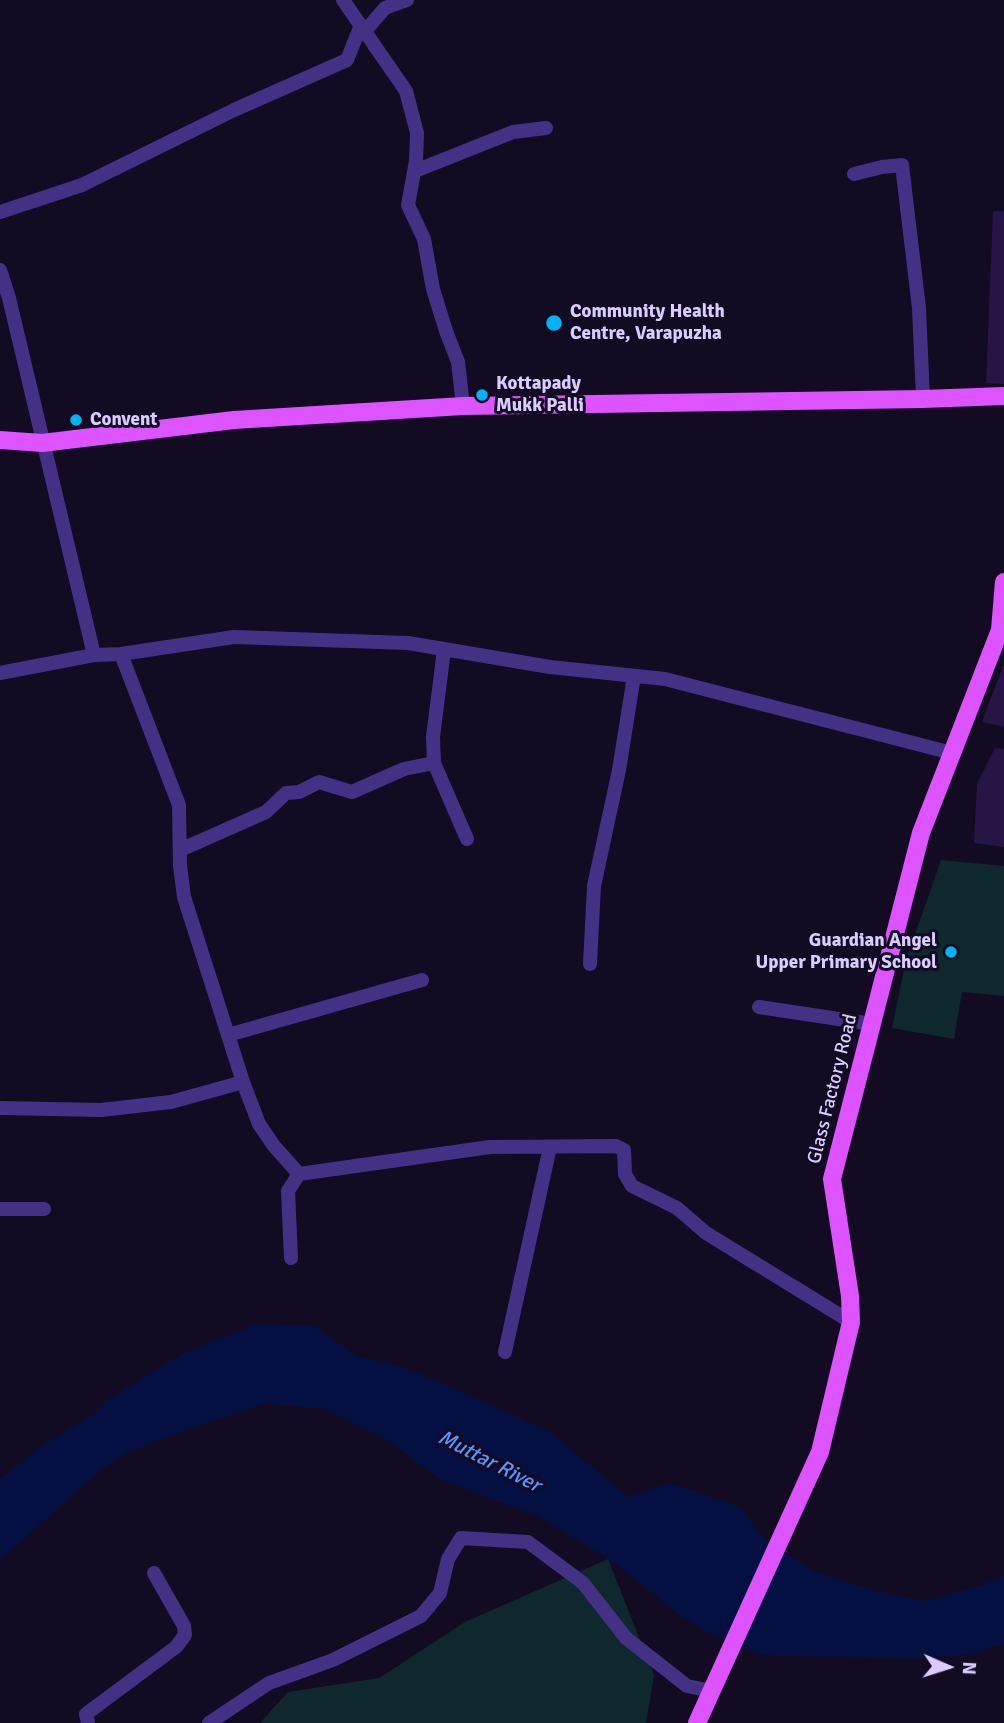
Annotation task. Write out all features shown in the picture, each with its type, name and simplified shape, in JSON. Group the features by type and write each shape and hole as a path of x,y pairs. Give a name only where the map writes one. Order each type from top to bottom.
{"main road":[{"path":"0,440 42,443 234,420 463,406 1004,396"},
{"name":"Glass Factory Road","path":"697,1723 820,1452 850,1322 850,1296 832,1180 920,833 1000,630 1004,582"}],"street":[{"path":"343,0 406,91 416,133 415,171 408,205 424,239 433,289 458,362 463,406"},
{"path":"0,212 82,185 234,110 347,60 363,28 386,8 407,0"},
{"path":"415,171 513,132 546,128"},
{"path":"854,174 902,165 919,308 923,399"},
{"path":"0,270 9,298 94,655"},
{"path":"0,673 94,655 121,654 234,637 408,643 550,667 665,679 953,753"},
{"path":"444,650 433,737 435,763 467,839"},
{"path":"121,654 179,805 184,897 243,1082 259,1124 299,1174"},
{"path":"590,964 594,886 619,770 634,676"},
{"path":"180,850 266,812 286,793 299,792 318,782 352,792 404,769 435,763"},
{"path":"228,1035 422,980"},
{"path":"759,1007 872,1024"},
{"path":"0,1108 101,1110 172,1102 243,1082"},
{"path":"291,1258 288,1191 299,1174 490,1147 616,1146 624,1150 625,1174 632,1186 677,1208 706,1233 850,1322"},
{"path":"505,1352 550,1147"},
{"path":"0,1209 44,1209"},
{"path":"209,1723 270,1683 333,1660 421,1616 440,1593 448,1559 461,1538 528,1542 583,1583 626,1637 687,1686 712,1690"},
{"path":"88,1723 86,1714 176,1647 185,1634 184,1626 154,1573"}],"green space":[{"path":"941,860 1004,866 1004,996 962,992 954,1039 892,1028 906,960"},
{"path":"608,1559 654,1675 646,1723 260,1723 288,1692 379,1678 465,1622"}],"water":[{"name":"Muttar River","path":"256,1324 315,1326 358,1357 387,1362 431,1378 549,1431 628,1497 667,1484 742,1508 759,1534 813,1571 877,1591 924,1601 982,1585 1004,1575 1004,1644 971,1654 912,1659 760,1655 711,1634 678,1614 615,1563 536,1515 441,1480 387,1440 325,1409 264,1404 128,1452 99,1472 0,1560 0,1479 40,1447 95,1413 110,1398 186,1352"}],"building":[{"path":"993,211 1004,211 1004,384 986,383"},
{"path":"1004,666 1004,727 982,722"},
{"path":"995,748 1004,749 1004,847 974,843 977,784"}],"place":[{"name":"Community Health Centre, Varapuzha","path":"554,323"},
{"name":"Kottapady Mukk Palli","path":"482,395"},
{"name":"Convent","path":"76,420"},
{"name":"Guardian Angel Upper Primary School","path":"951,952"}]}
